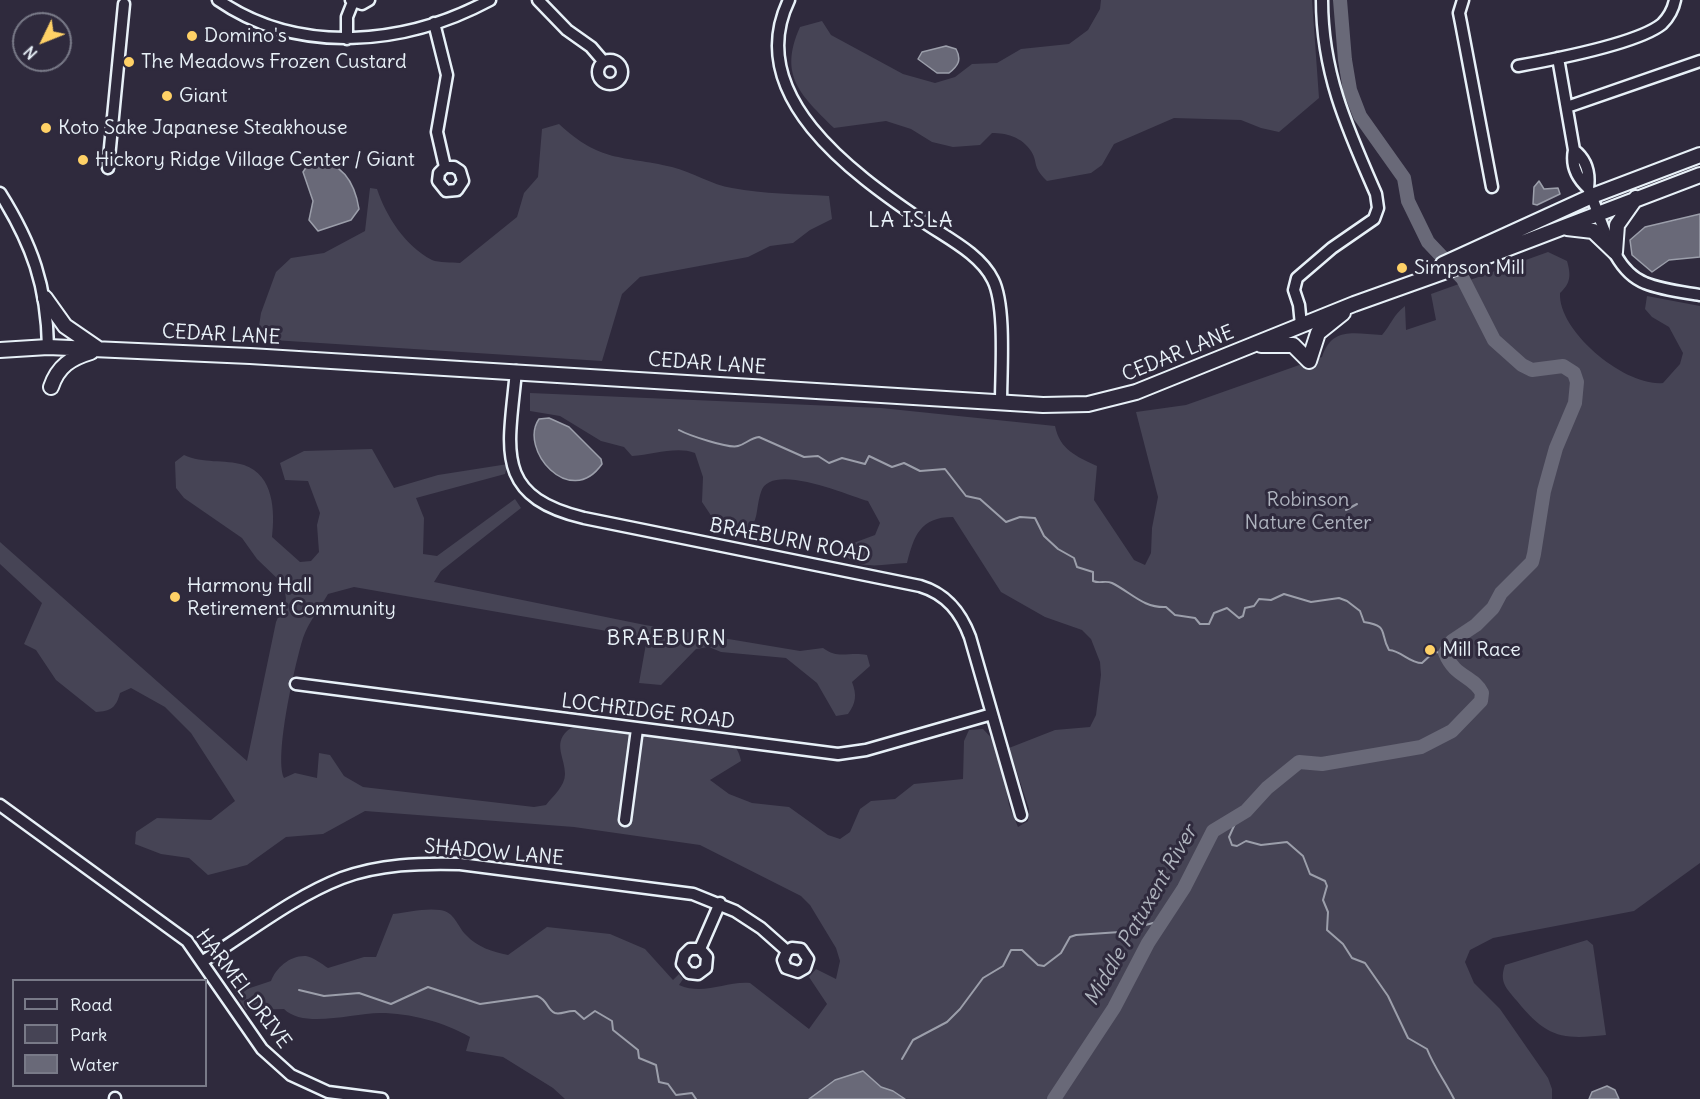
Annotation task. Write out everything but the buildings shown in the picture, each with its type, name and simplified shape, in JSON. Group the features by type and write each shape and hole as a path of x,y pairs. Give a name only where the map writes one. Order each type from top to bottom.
{"main road":[{"name":"CEDAR LANE","path":"0,350 48,347 99,349 516,371 1001,402 1067,405 1105,401 1146,389 1474,256 1593,200 1700,154"},
{"path":"1593,200 1700,162"},
{"name":"CEDAR LANE","path":"1474,256 1558,228 1593,200 1636,197 1700,175"},
{"path":"1615,252 1617,225 1636,197"},
{"path":"1558,228 1593,231 1615,252"},
{"path":"45,298 70,331 99,349"},
{"path":"1252,345 1293,345 1309,361 1318,333 1354,304"},
{"path":"51,387 54,377 68,361 99,349"}],"street":[{"path":"218,0 246,17 287,33 347,39 378,37 434,23 490,0"},
{"path":"347,39 349,9 352,1 362,4 369,0"},
{"path":"538,0 567,30 591,46 603,61"},
{"path":"789,0 778,34 778,59 784,84 795,106 814,129 871,185 970,253 988,270 999,303 1001,402"},
{"path":"1301,325 1299,305 1294,290 1297,278 1332,248 1370,224 1378,208 1376,194 1334,92 1325,49 1322,0"},
{"path":"1463,0 1460,13 1461,22 1492,187"},
{"path":"1518,66 1558,58 1643,35 1663,23 1676,0"},
{"path":"108,168 124,4"},
{"path":"434,23 447,75 437,132 446,167"},
{"path":"1558,58 1574,150 1582,157 1590,175 1593,200 1624,269 1641,281 1700,295"},
{"path":"1567,107 1700,61"},
{"path":"0,193 27,241 45,298 48,347"},
{"name":"BRAEBURN ROAD","path":"516,371 510,455 519,482 537,501 554,510 584,519 929,588 945,598 962,618 992,714 1020,816"},
{"name":"LOCHRIDGE ROAD","path":"296,684 838,754 866,750 992,714"},
{"path":"625,820 637,729"},
{"name":"HARMEL DRIVE","path":"0,805 188,941 253,1037 273,1062 303,1082 345,1097 382,1099"},
{"name":"SHADOW LANE","path":"203,961 321,888 363,872 404,865 460,864 679,891 720,903 748,918 787,951"},
{"path":"700,950 720,903"}],"green space":[{"path":"1101,0 1312,0 1319,98 1279,132 1241,120 1174,118 1114,144 1102,165 1091,173 1047,181 1037,168 1027,146 1008,135 992,133 980,145 953,147 932,142 911,129 886,121 834,128 803,94 792,72 791,59 800,27 822,21 831,35 903,74 935,83 955,77 972,64 997,63 1021,49 1069,44 1088,30 1100,9"},
{"path":"559,124 574,137 600,152 672,167 724,186 768,193 829,196 832,219 810,230 793,243 770,246 748,257 640,277 622,294 602,361 257,339 261,313 276,272 291,258 324,253 365,231 370,188 377,189 391,220 413,247 432,260 460,263 517,217 524,193 538,177 542,129"},
{"name":"Robinson Nature Center","path":"1548,252 1567,261 1569,278 1560,293 1562,308 1570,324 1597,354 1631,376 1648,382 1663,383 1680,364 1683,353 1669,327 1652,317 1645,309 1647,296 1700,306 1700,863 1634,911 1493,938 1470,950 1465,962 1474,983 1500,1009 1548,1078 1552,1089 1552,1099 565,1099 553,1088 503,1057 466,1051 470,1037 426,1019 380,1013 316,1019 293,1015 284,1009 246,1010 235,993 271,981 276,971 289,960 306,956 328,968 364,957 376,957 393,914 422,910 449,913 475,943 491,951 508,955 547,927 610,934 645,949 673,980 679,974 683,979 679,985 706,989 750,983 809,1029 827,1004 809,977 816,969 836,979 840,961 836,948 810,905 801,896 700,845 574,827 365,811 323,834 286,837 247,865 208,875 189,858 161,854 135,844 136,832 157,818 211,820 235,801 191,733 165,707 131,688 120,693 112,708 96,712 56,680 36,650 24,644 42,603 0,564 0,542 247,761 276,622 286,599 284,585 257,559 242,538 184,498 176,488 175,462 184,455 199,460 236,463 254,470 267,486 270,495 273,517 272,537 300,562 311,561 319,552 317,525 320,513 308,481 285,480 280,463 304,451 372,449 394,488 438,475 508,464 505,474 416,498 424,518 423,554 437,556 515,499 521,508 441,571 434,582 645,625 800,651 823,648 834,654 867,655 870,666 852,682 855,699 848,714 836,716 817,683 786,658 721,652 709,647 696,649 661,685 639,683 647,638 354,587 328,594 303,638 295,668 284,731 282,767 284,778 295,773 317,778 319,753 330,755 344,776 363,787 534,807 546,805 563,783 565,768 560,746 563,736 573,727 590,725 646,732 705,728 717,732 730,742 738,751 741,761 710,780 729,794 752,803 789,807 828,835 840,839 850,832 860,809 871,801 895,799 914,784 963,779 964,741 969,730 983,729 999,746 1009,805 1018,827 1028,821 1029,809 1009,748 1055,730 1090,727 1096,715 1101,675 1100,662 1091,639 1082,630 1045,617 1001,592 953,517 933,520 920,530 912,544 907,563 861,564 846,556 840,548 875,535 880,523 868,501 827,487 779,479 767,483 761,492 755,520 745,534 722,532 702,502 703,477 695,453 680,450 632,456 624,447 601,441 560,416 530,411 530,393 881,408 1055,426 1065,447 1097,466 1094,500 1134,560 1145,565 1151,553 1152,528 1158,497 1136,412 1186,405 1322,357 1326,347 1338,336 1354,333 1382,335 1405,306 1406,330 1436,320 1431,294"},
{"path":"1587,940 1593,945 1606,1035 1566,1036 1546,1029 1527,1013 1505,984 1503,971 1505,965"}],"water":[{"path":"946,46 956,49 959,56 957,65 949,73 937,73 918,59 922,52"},
{"path":"316,160 334,165 346,176 351,183 359,209 351,220 318,231 309,220 313,201 303,172 309,163"},
{"path":"1539,181 1544,189 1558,188 1560,194 1537,205 1533,204 1534,187"},
{"path":"1700,214 1700,257 1669,260 1652,272 1632,255 1630,240 1645,227"},
{"path":"549,418 569,427 601,459 602,464 589,477 576,481 562,478 541,459 535,445 534,431 539,419"},
{"path":"863,1071 881,1087 905,1099 809,1099 835,1080"},
{"path":"1607,1086 1615,1090 1619,1099 1589,1099 1592,1092"}],"waterway":[{"name":"Middle Patuxent River","path":"1054,1099 1114,1008 1148,943 1184,888 1213,831 1246,811 1267,788 1299,762 1322,764 1421,747 1452,731 1481,701 1482,693 1478,687 1454,667 1445,653 1452,641 1476,625 1493,608 1501,593 1532,562 1544,491 1556,448 1575,403 1577,382 1574,373 1563,366 1532,370 1522,365 1494,340 1463,279 1428,242 1408,201 1404,178 1360,116 1350,90 1340,0"},
{"path":"679,430 708,441 733,446 759,437 804,457 818,456 829,463 842,458 865,464 869,456 892,467 904,463 920,471 945,469 966,496 980,499 1006,522 1020,517 1035,518 1044,536 1058,549 1074,558 1077,567 1093,572 1093,581 1112,583 1144,602 1166,607 1175,615 1195,618 1200,624 1209,624 1214,613 1227,608 1239,618 1243,616 1245,608 1254,606 1259,599 1271,600 1284,594 1311,602 1339,598 1360,611 1364,622 1381,628 1389,650 1422,663 1434,652 1445,653"},
{"path":"1346,510 1357,504"},
{"path":"1238,817 1229,837 1232,845 1237,846 1246,841 1261,845 1287,842 1303,856 1310,874 1325,881 1327,886 1323,900 1328,912 1327,930 1343,944 1352,958 1365,963 1388,996 1408,1038 1427,1049 1454,1099"},
{"path":"902,1059 913,1040 947,1022 960,1009 983,978 1003,966 1011,950 1022,950 1038,965 1044,966 1061,953 1070,937 1120,932 1164,920"},
{"path":"299,990 324,996 359,993 391,1004 428,987 480,1004 537,996 555,1013 575,1011 584,1019 595,1011 612,1021 613,1030 638,1050 639,1058 656,1065 659,1082 668,1084 676,1095 692,1093 696,1099"}],"place":[{"name":"Domino's","path":"192,36"},
{"name":"The Meadows Frozen Custard","path":"129,62"},
{"name":"Giant","path":"167,96"},
{"name":"Koto Sake Japanese Steakhouse","path":"46,128"},
{"name":"Hickory Ridge Village Center / Giant","path":"83,160"},
{"name":"Simpson Mill","path":"1402,268"},
{"name":"Harmony Hall Retirement Community","path":"175,597"},
{"name":"Mill Race","path":"1430,650"}],"district":[{"name":"LA ISLA","path":"911,221"},
{"name":"BRAEBURN","path":"667,639"}]}
